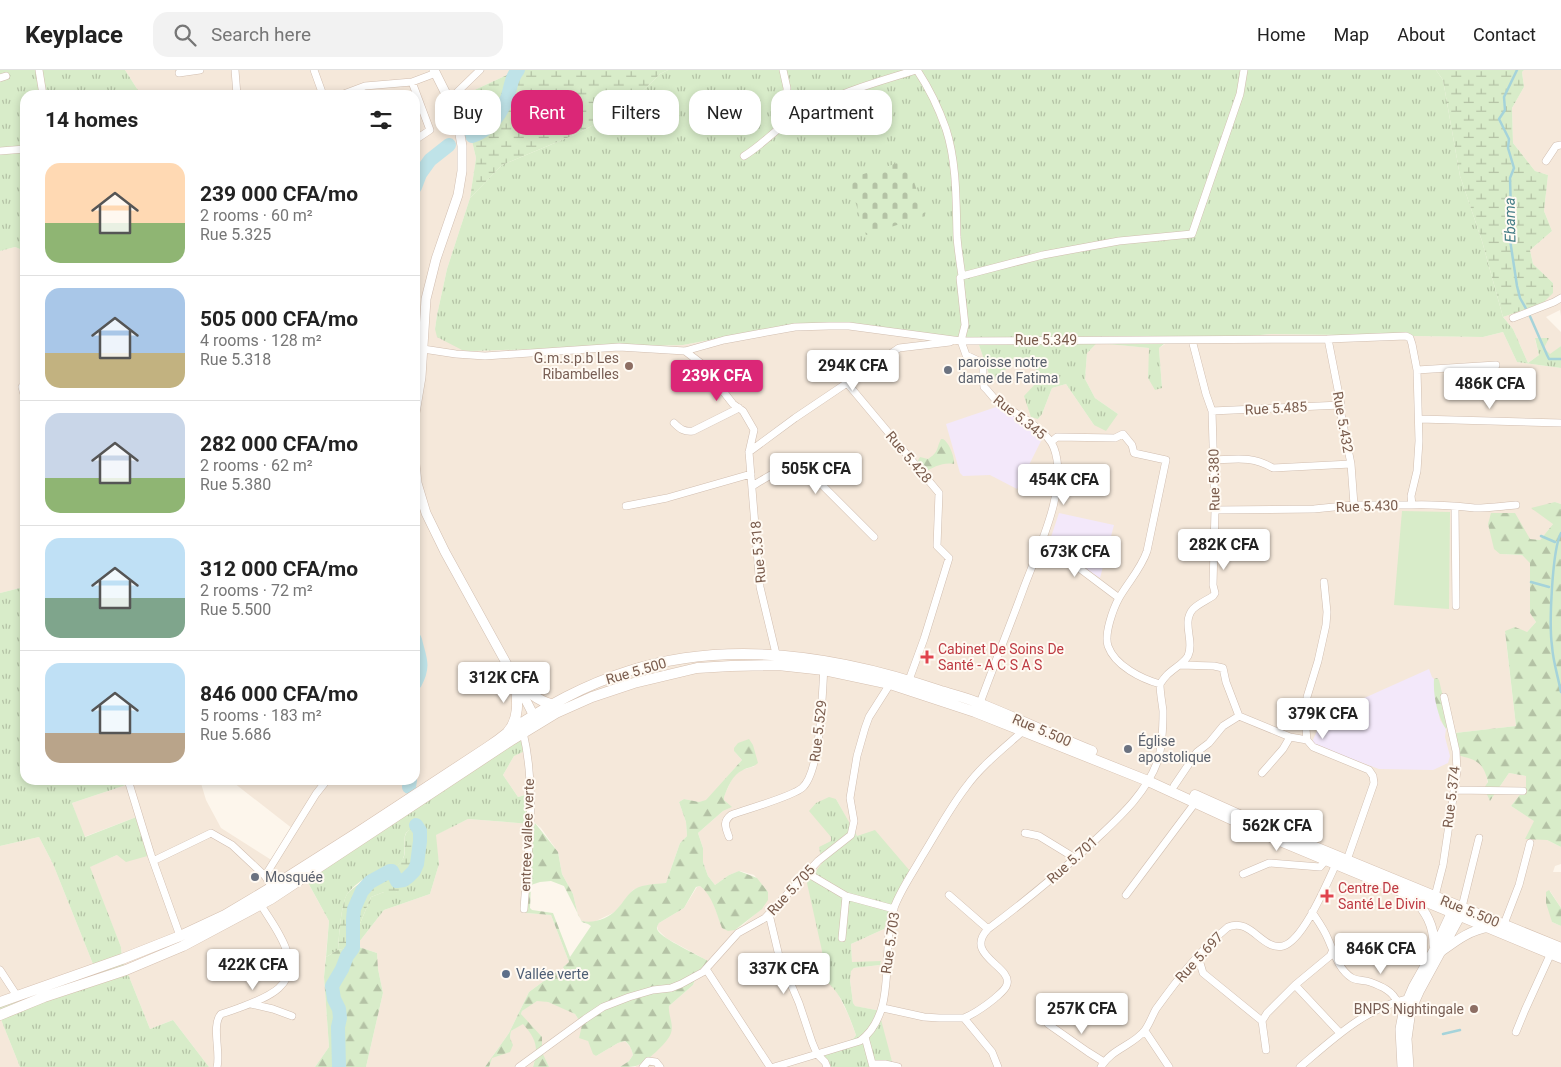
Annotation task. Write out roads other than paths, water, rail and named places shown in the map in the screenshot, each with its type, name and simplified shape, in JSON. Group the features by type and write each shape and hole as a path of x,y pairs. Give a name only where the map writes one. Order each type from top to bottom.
{"main road":[{"name":"Rue 5.500","path":"509,736 523,732 551,704 602,680 630,670 695,656 730,653 824,665 909,680 980,703 1149,778 1195,803 1261,833 1411,895 1504,924 1558,954"},
{"name":"Rue 5.500","path":"509,736 535,720 592,697 634,683 696,668 777,660"},
{"name":"Rue 5.500","path":"824,665 975,712 1174,786 1264,826 1435,896 1489,927 1558,954"},
{"path":"515,679 533,696 542,702 551,704"},
{"path":"0,1002 17,996 126,970 184,946 261,905 509,736 517,710 515,679"},
{"path":"0,1014 180,936 225,914 272,887 509,736"}],"street":[{"path":"39,70 42,90"},
{"path":"179,74 200,70"},
{"path":"235,70 236,90"},
{"path":"314,70 321,90"},
{"path":"459,90 480,70"},
{"path":"783,70 787,90"},
{"path":"749,452 795,418 899,348 961,341 965,325 960,278 962,276 955,189 951,150 943,121 926,83 916,70 851,90"},
{"path":"962,276 1043,255 1119,241 1192,234 1240,94 1244,70"},
{"path":"354,90 365,86 412,82 435,72 444,90"},
{"path":"412,82 415,90"},
{"path":"420,103 430,130 420,137"},
{"path":"420,373 426,299 436,259 458,195 462,171 460,135"},
{"path":"744,156 772,135"},
{"path":"1546,161 1556,146 1561,145"},
{"path":"0,151 20,149"},
{"path":"1513,318 1561,298"},
{"name":"Rue 5.349","path":"423,349 485,356 618,347 685,351 724,340 795,327 849,326 961,341 1328,339 1406,336 1410,338"},
{"name":"Rue 5.430","path":"1215,510 1314,509 1412,504 1420,441 1417,370 1410,338"},
{"name":"Rue 5.432","path":"1328,339 1351,464 1354,506"},
{"name":"Rue 5.380","path":"1160,684 1188,655 1190,644 1189,616 1193,608 1215,593 1213,585 1215,510 1212,411 1192,340"},
{"name":"Rue 5.345","path":"961,341 966,355 983,363 984,387 994,399 1045,434 1054,449 1058,469 1057,490 1043,541 980,703"},
{"name":"Rue 5.318","path":"685,351 702,364 733,404 739,408 754,430 749,452 760,588 777,660"},
{"path":"1417,370 1496,365"},
{"name":"Rue 5.428","path":"847,383 939,493 937,546 949,558 909,680"},
{"name":"Rue 5.485","path":"1212,411 1341,405"},
{"path":"674,423 681,430 686,432 693,431 739,408"},
{"path":"1418,419 1561,423"},
{"path":"1051,442 1057,437 1115,438 1123,434 1132,444 1134,452 1166,460 1147,551 1143,562 1119,598 1111,619 1107,645 1111,653 1135,675 1160,684 1163,711 1160,750 1149,778"},
{"path":"1214,460 1252,459 1273,468 1351,464"},
{"path":"752,486 779,471 799,466 806,469 874,537"},
{"path":"626,506 667,498 751,474"},
{"path":"420,493 426,513 445,552 515,679 535,720"},
{"path":"1412,504 1441,504 1477,508 1516,505"},
{"path":"1455,507 1456,606"},
{"path":"1043,541 1119,598"},
{"path":"1324,582 1326,618 1318,661 1306,697 1304,718 1307,740 1313,748 1369,770 1373,776 1374,783 1347,860"},
{"name":"Rue 5.529","path":"729,837 725,824 726,819 731,815 793,793 802,788 806,783 813,769 818,740 824,665"},
{"path":"1180,665 1223,668 1226,682 1239,716 1290,737 1307,740"},
{"name":"Rue 5.705","path":"519,1067 603,1007 629,996 671,988 706,969 738,933 765,918 818,861 851,835 854,820 850,798 857,756 867,722 890,684"},
{"name":"Rue 5.374","path":"1435,896 1443,865 1457,771 1456,751 1444,697"},
{"path":"1174,786 1196,752 1209,743 1223,726 1239,716"},
{"name":"Rue 5.703","path":"865,1037 877,1021 883,1008 890,930 894,909 907,882 966,786 1023,731"},
{"name":"entree vallee verte","path":"523,732 529,759 531,810 524,909"},
{"path":"1262,773 1283,749 1290,737"},
{"name":"Rue 5.701","path":"988,930 1034,894 1126,810 1149,778"},
{"path":"130,785 153,861 180,936"},
{"path":"265,876 323,785"},
{"path":"1454,790 1523,791"},
{"path":"1126,895 1195,803"},
{"path":"153,861 211,833 232,844 265,876 272,887"},
{"path":"1025,833 1039,836 1075,858"},
{"path":"1402,1067 1400,1030 1401,1019 1407,1000 1459,909 1479,838"},
{"path":"1504,924 1519,885 1530,843"},
{"path":"1243,874 1269,862 1317,867 1331,862"},
{"name":"Rue 5.697","path":"1048,1024 1103,1064 1114,1052 1145,1031 1152,1015 1182,974 1222,932 1234,924 1246,928 1272,946 1278,947 1288,944 1299,933 1312,912 1331,862"},
{"path":"807,873 846,896 894,909"},
{"path":"883,1008 924,1017 964,1018 977,1013 1006,988 1007,978 981,946 980,941 983,934 988,930 949,895"},
{"path":"1409,1067 1407,1039 1411,1010 1437,950 1430,919 1411,895"},
{"path":"842,938 846,896"},
{"path":"217,1067 218,1018 221,1014 251,1004 267,996 279,988 290,972 287,951 261,905"},
{"path":"1312,912 1328,938 1332,952 1342,969 1351,978 1369,982 1390,991 1397,1002"},
{"path":"769,914 779,956 799,1003 817,1054 827,1067"},
{"path":"1437,950 1469,933 1489,927"},
{"path":"1266,1050 1262,1021 1267,1013 1306,974 1330,956 1332,952"},
{"path":"1516,1032 1524,1010 1558,954"},
{"path":"1200,956 1203,973 1262,1021"},
{"path":"706,969 770,1067"},
{"path":"0,970 17,996"},
{"path":"1295,985 1340,1033"},
{"path":"1300,1067 1354,1022 1379,1009 1407,1000"},
{"path":"251,1004 292,1016"},
{"path":"964,1018 992,1052 998,1067"},
{"path":"1145,1031 1169,1067"},
{"path":"774,1067 860,1041 865,1037 873,1066 885,1064 898,1067"},
{"path":"643,1067 648,1061 658,1065"}],"waterway":[{"path":"472,136 484,130 499,114 518,70"},
{"name":"Ebama","path":"1517,70 1504,97 1505,110 1499,119 1509,139 1508,148 1514,168 1510,178 1511,212 1509,233 1517,286 1520,298 1549,359 1561,359"},
{"path":"420,174 430,160 449,145"},
{"name":"Ebama","path":"1561,533 1553,571 1551,622 1554,663 1561,692"},
{"path":"1541,536 1555,542"},
{"path":"1531,582 1549,587"},
{"path":"420,666 420,671"},
{"path":"339,1067 338,1027 340,1018 332,986 353,948 354,909 362,891 370,882 390,871 392,871 397,881 404,880 414,871 417,864 420,841 420,831 416,825"},
{"path":"1443,1034 1460,1030"}],"place":[{"name":"G.m.s.p.b Les Ribambelles","path":"629,366"},
{"name":"paroisse notre dame de Fatima","path":"948,370"},
{"name":"Cabinet De Soins De Santé - A C S A S","path":"927,657"},
{"name":"Église apostolique","path":"1128,749"},
{"name":"Mosquée","path":"255,877"},
{"name":"Centre De Santé Le Divin","path":"1327,896"},
{"name":"Vallée verte","path":"506,974"},
{"name":"BNPS Nightingale","path":"1474,1009"}]}
